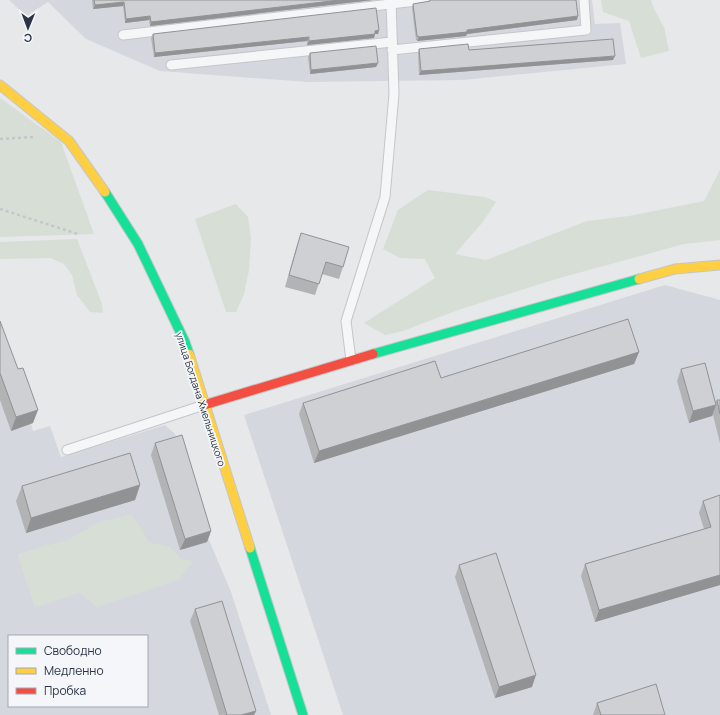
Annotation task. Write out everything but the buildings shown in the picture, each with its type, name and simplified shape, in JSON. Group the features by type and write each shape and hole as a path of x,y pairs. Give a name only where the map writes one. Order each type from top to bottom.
{"main road":[{"name":"улица Богдана Хмельницкого","path":"0,85 69,141 138,244 185,342 303,715"},
{"path":"204,405 351,360 675,269 720,265"}],"lane":[{"path":"123,34 391,2 425,0"},
{"path":"171,65 586,30 584,0"},
{"path":"351,360 346,321 385,197 394,94 391,2"},
{"path":"67,450 204,405"}],"path":[{"path":"0,139 38,137"},
{"path":"0,209 78,234"}],"shaded area":[{"path":"9,0 592,0 595,24 620,23 626,64 462,80 308,82 160,71 86,39 48,2 26,16"},
{"path":"601,0 651,0 664,27 669,51 641,58 629,21 603,12"},
{"path":"0,98 61,142 94,234 0,237"},
{"path":"720,170 720,240 684,244 556,279 458,310 403,331 385,335 364,323 435,278 425,259 400,258 383,249 398,210 428,190 485,197 496,202 482,223 455,254 486,260 587,221 629,216 704,201"},
{"path":"236,204 248,217 251,239 249,270 244,294 236,312 226,312 195,219"},
{"path":"77,239 102,304 103,313 90,312 77,295 72,275 64,264 50,258 0,259 0,242"},
{"path":"665,285 720,300 720,715 343,715 244,415"},
{"path":"0,331 18,381 33,431 50,426 61,457 165,425 175,434 209,540 231,592 271,715 0,715"},
{"path":"132,514 149,542 170,547 181,559 194,561 178,580 97,607 79,593 35,608 17,554 67,540 99,522"}],"traffic: fast":[{"path":"105,192 138,244 185,342 189,354"},
{"path":"373,354 639,279"},
{"path":"250,548 303,715"}],"traffic: slow":[{"path":"0,85 69,141 105,192"},
{"path":"639,279 675,269 720,265"},
{"path":"189,354 250,548"}],"traffic: jam":[{"path":"204,405 373,354"}]}
